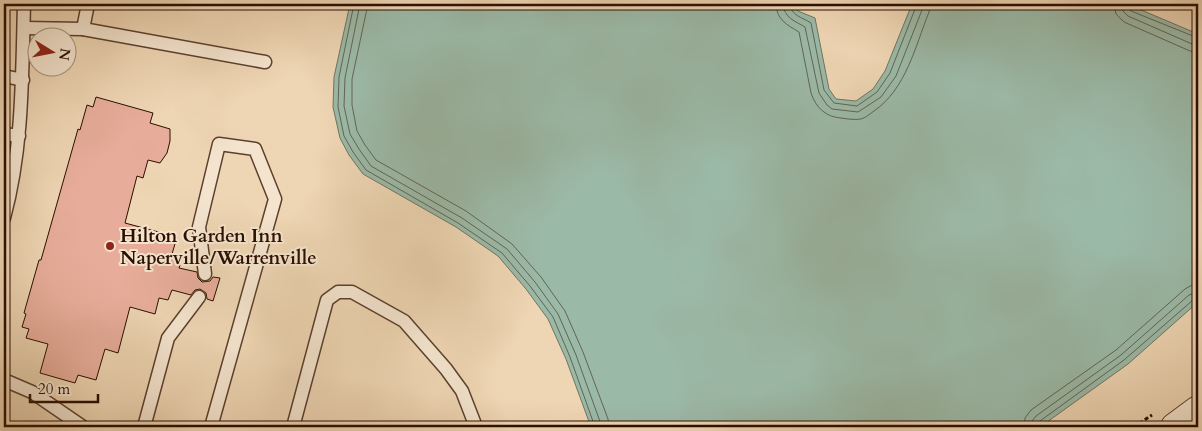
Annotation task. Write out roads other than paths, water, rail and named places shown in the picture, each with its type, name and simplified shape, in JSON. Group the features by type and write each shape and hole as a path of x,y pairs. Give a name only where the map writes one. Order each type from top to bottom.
{"street":[{"path":"1175,427 1198,410"}],"lane":[{"path":"4,218 19,136 23,80 24,4"},
{"path":"84,29 88,4"},
{"path":"24,28 84,29 265,62"},
{"path":"4,76 23,80"},
{"path":"4,134 19,136"},
{"path":"205,274 199,227 218,144 255,149 276,199 211,427"},
{"path":"293,427 327,300 338,292 352,292 404,321 446,368 462,391 476,427"},
{"path":"144,427 168,338 199,297"},
{"path":"4,380 32,392 53,404 83,427"}],"water":[{"path":"350,4 793,4 798,11 815,18 829,89 836,99 856,101 873,89 885,71 912,4 1127,4 1198,34 1198,302 1128,364 1040,427 591,427 566,359 548,319 498,256 456,227 363,174 349,155 340,138 333,107 334,77"}],"place":[{"name":"Hilton Garden Inn Naperville/Warrenville","path":"110,246"}]}
